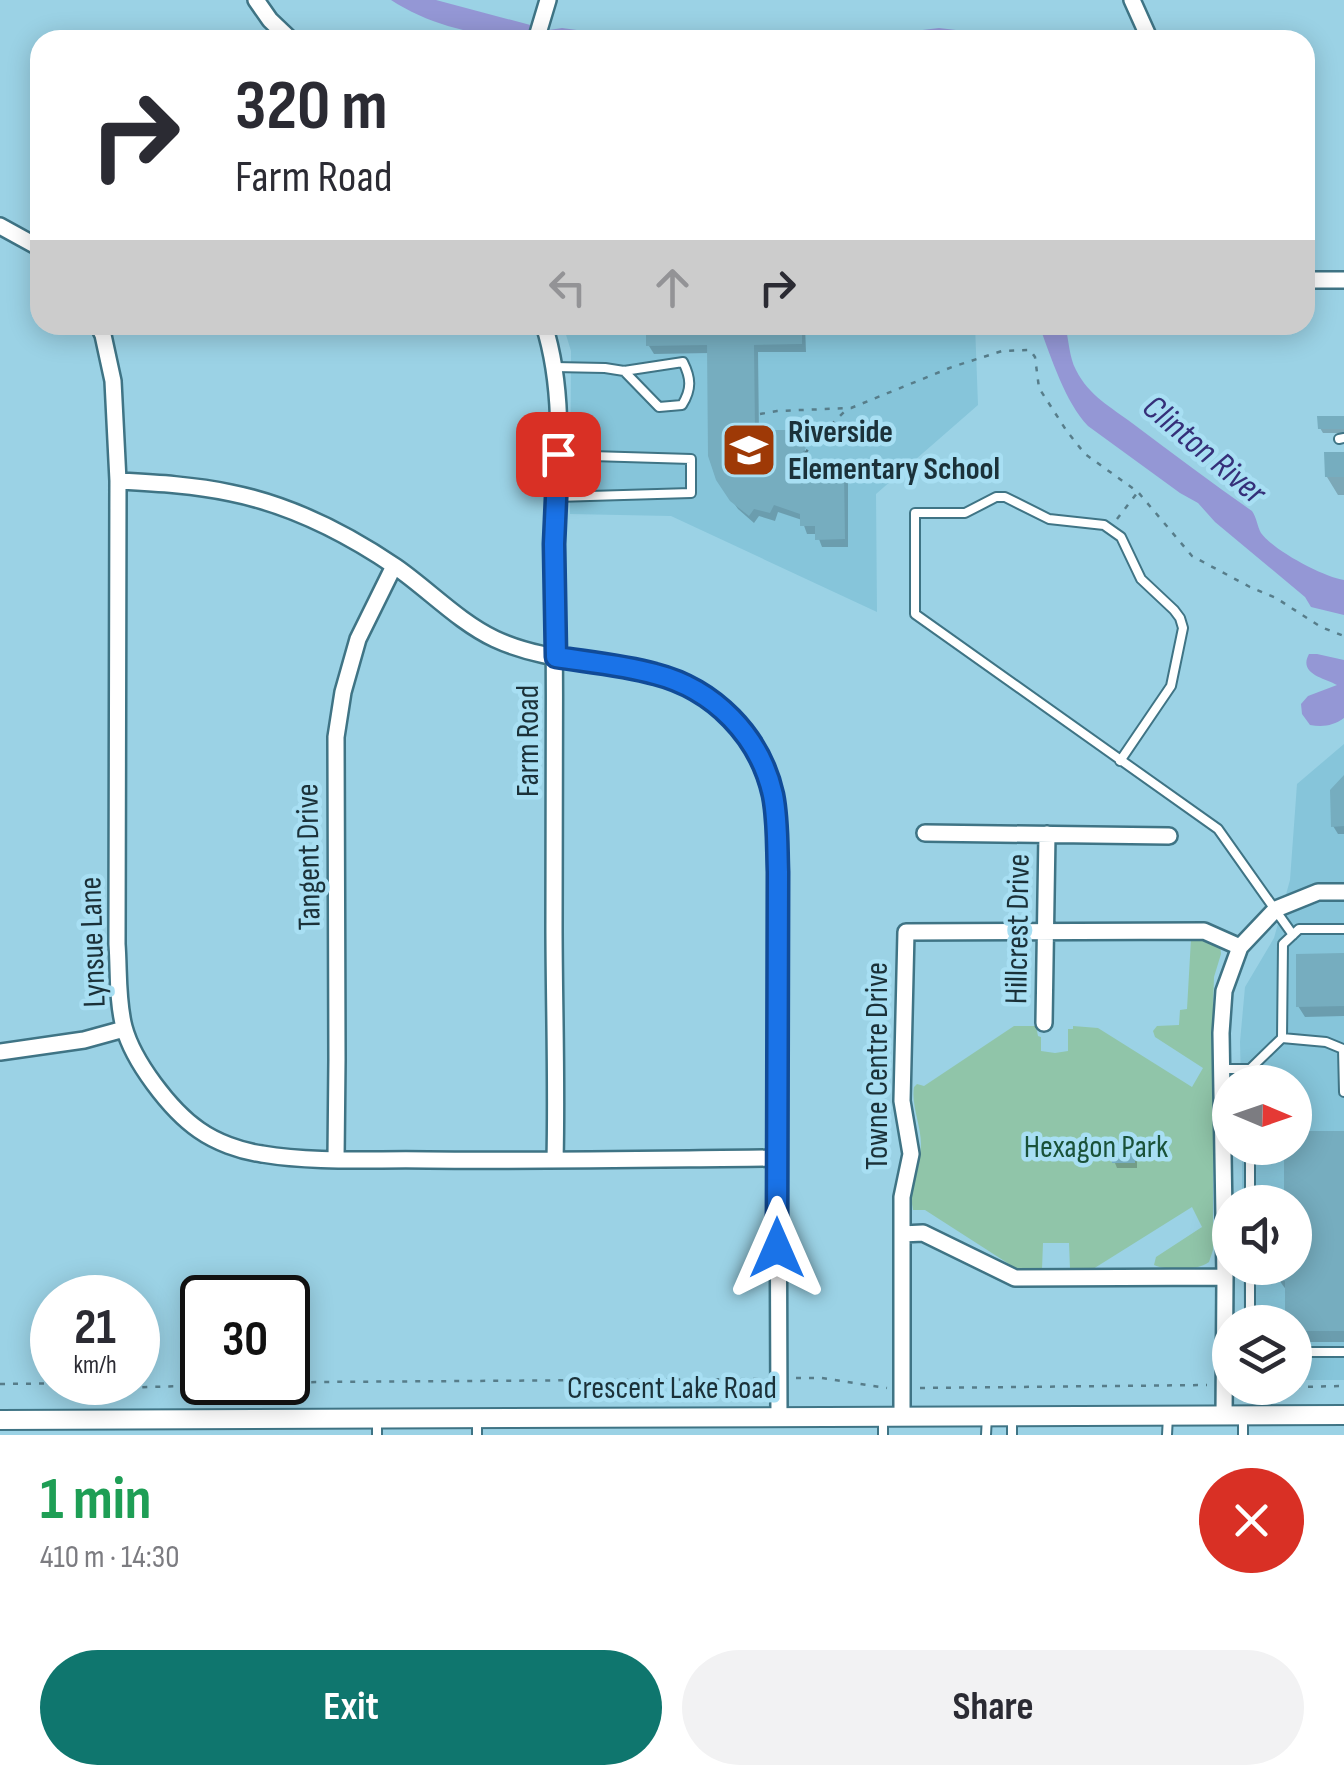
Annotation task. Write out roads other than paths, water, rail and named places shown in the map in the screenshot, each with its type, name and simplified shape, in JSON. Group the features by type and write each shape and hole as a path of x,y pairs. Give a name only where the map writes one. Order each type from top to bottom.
{"street":[{"path":"256,0 280,30"},
{"path":"539,30 548,0"},
{"path":"1132,0 1146,30"},
{"path":"0,226 30,242"},
{"path":"1315,280 1344,280"},
{"name":"Lynsue Lane","path":"103,335 113,381 118,480 120,1003 124,1030 169,1103 199,1130 227,1145 258,1154 336,1159 776,1158"},
{"name":"Farm Road","path":"546,335 558,407 554,562 555,1160"},
{"path":"118,480 230,492 323,524 394,566 492,638 531,652 657,674 700,692 727,711 750,741 765,769 777,825 779,1418"},
{"name":"Tangent Drive","path":"336,1159 336,737 343,692 358,639 394,566"},
{"name":"Hillcrest Drive","path":"925,832 1168,836"},
{"name":"Hillcrest Drive","path":"1044,1024 1047,834"},
{"path":"1221,1065 1224,991 1240,947 1276,909 1318,892 1344,892"},
{"name":"Towne Centre Drive","path":"889,1423 902,1388 902,1197 911,1154 902,1100 906,932 1204,932 1240,947"},
{"path":"0,1052 124,1030"},
{"path":"902,1234 924,1233 1014,1278 1212,1277"},
{"name":"Crescent Lake Road","path":"1,1420 477,1427 779,1418 986,1426 1168,1426 1344,1415"}],"lane":[{"path":"554,367 624,371 683,362 690,392 682,404 659,407 624,371"},
{"path":"556,497 691,493 692,459 558,454"},
{"path":"1120,762 1171,686 1182,628 1174,610 1141,579 1125,543 1111,528 1049,519 1006,497 996,497 965,513 915,513 915,614 1120,762 1218,829 1293,934"},
{"path":"1254,1065 1282,1038 1282,944 1299,929 1344,929"},
{"path":"1282,1038 1326,1042 1342,1049 1344,1092"},
{"path":"1312,1352 1344,1352"},
{"path":"0,1434 1,1420"}],"place":[{"name":"Riverside Elementary School","path":"749,450"}],"water label":[{"name":"Clinton River","path":"1204,450"}],"park label":[{"name":"Hexagon Park","path":"1096,1147"}]}
